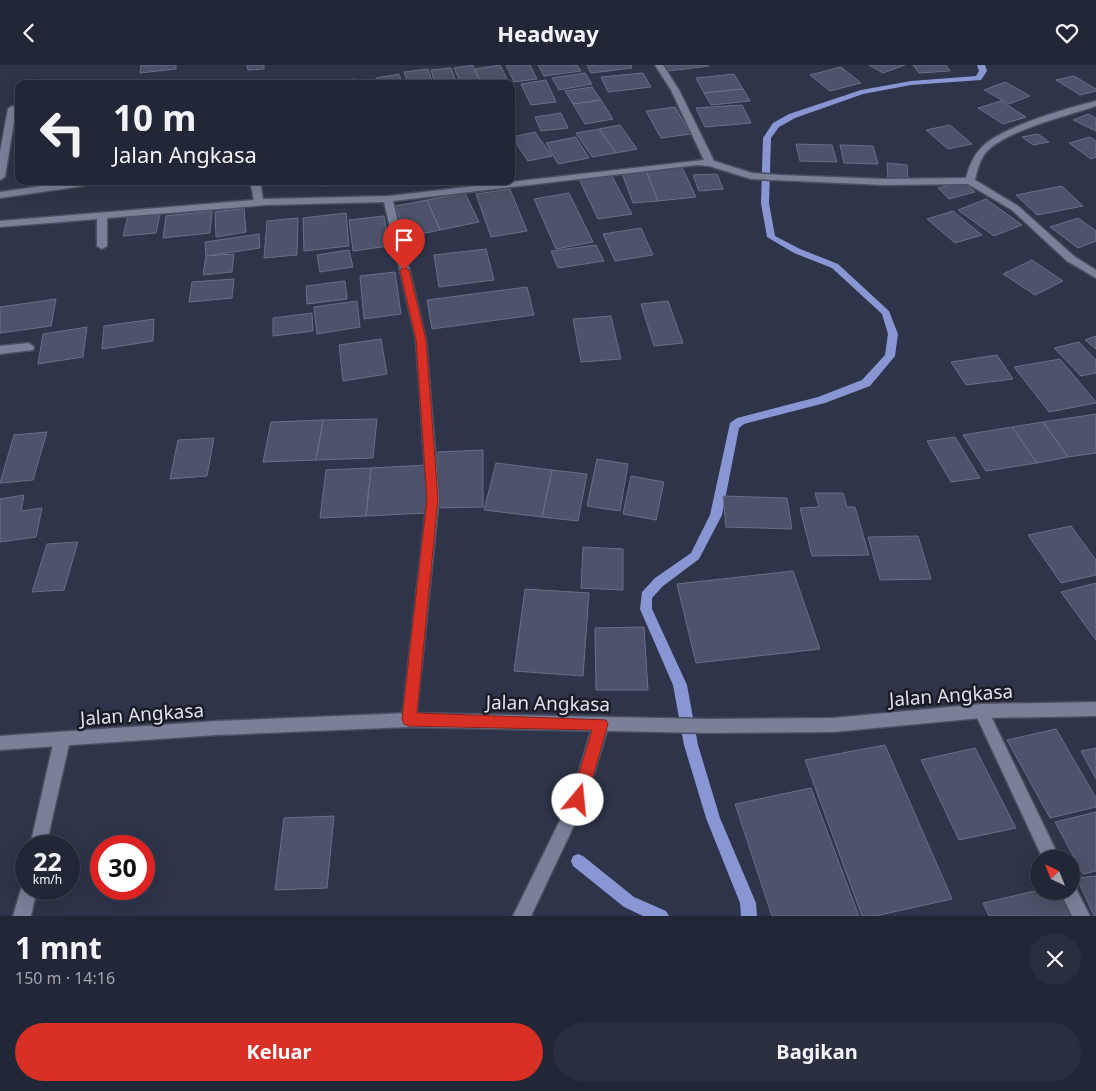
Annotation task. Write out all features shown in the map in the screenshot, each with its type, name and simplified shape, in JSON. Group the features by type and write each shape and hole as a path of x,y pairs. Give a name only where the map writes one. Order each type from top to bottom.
{"street":[{"path":"659,65 675,90 710,163"},
{"path":"970,181 974,165 986,147 1009,135 1096,103"},
{"path":"0,177 12,109"},
{"path":"515,183 687,162 710,163 751,176 780,178 868,182 970,181 993,193 1015,208 1071,259 1096,275"},
{"path":"0,195 68,185"},
{"path":"256,185 259,202"},
{"path":"0,224 259,202 388,199 501,185"},
{"path":"388,199 421,340 433,499 409,719"},
{"path":"102,215 102,246"},
{"path":"0,350 29,347"},
{"name":"Jalan Angkasa","path":"0,743 218,728 409,719 708,726 833,725 982,711 1096,709"},
{"path":"982,711 1048,850"},
{"path":"522,916 578,800 601,724"},
{"path":"40,835 62,740"},
{"path":"22,916 26,900"},
{"path":"1073,900 1081,916"}],"building":[{"path":"141,65 176,65 176,69 140,73"},
{"path":"247,65 264,65 264,69 248,70"},
{"path":"473,65 479,80 459,80 454,68"},
{"path":"500,65 508,80 480,80 475,69"},
{"path":"506,65 530,65 537,79 515,82"},
{"path":"538,65 577,65 581,71 544,76"},
{"path":"587,65 631,65 632,68 591,73"},
{"path":"664,65 708,65 709,66 668,71"},
{"path":"869,65 905,65 883,73"},
{"path":"913,65 946,65 950,71 919,73"},
{"path":"841,67 861,83 830,91 810,75"},
{"path":"451,68 456,80 434,80 431,70"},
{"path":"428,69 432,80 407,80 404,72"},
{"path":"585,73 592,84 559,90 552,78"},
{"path":"643,73 651,87 608,92 601,77"},
{"path":"399,74 401,80 377,80 376,78"},
{"path":"734,74 743,89 704,93 696,78"},
{"path":"1074,76 1096,89 1096,91 1080,95 1056,80"},
{"path":"546,80 556,102 531,105 521,84"},
{"path":"1005,82 1030,96 1009,104 984,90"},
{"path":"592,87 601,100 573,104 565,91"},
{"path":"743,89 750,101 711,105 704,93"},
{"path":"601,100 613,119 585,124 573,104"},
{"path":"1001,101 1026,117 1003,124 978,108"},
{"path":"742,105 751,123 705,127 696,108"},
{"path":"675,107 691,134 661,138 646,111"},
{"path":"561,113 568,128 541,131 535,117"},
{"path":"1088,114 1096,118 1096,131 1073,120"},
{"path":"620,125 637,149 616,153 599,129"},
{"path":"950,125 972,144 948,149 926,130"},
{"path":"599,129 616,153 592,157 576,133"},
{"path":"535,132 552,156 528,161 515,142 515,136"},
{"path":"1038,134 1049,142 1033,145 1022,137"},
{"path":"576,137 589,158 558,164 546,143"},
{"path":"1090,137 1096,141 1096,157 1091,159 1069,143"},
{"path":"796,144 832,145 837,162 800,161"},
{"path":"840,145 873,146 878,164 844,163"},
{"path":"887,163 907,165 908,181 888,179"},
{"path":"681,165 696,197 658,201 645,168"},
{"path":"645,168 658,201 633,203 621,171"},
{"path":"611,174 632,214 598,219 579,179"},
{"path":"717,174 723,189 699,191 693,175"},
{"path":"964,182 975,192 949,199 938,188"},
{"path":"1062,186 1083,206 1037,215 1016,195"},
{"path":"510,189 527,231 491,237 476,194"},
{"path":"465,193 479,222 440,230 427,200"},
{"path":"569,193 593,242 556,249 534,199"},
{"path":"986,199 1022,225 994,236 958,210"},
{"path":"427,200 440,230 407,237 395,206"},
{"path":"244,208 246,232 216,237 215,212"},
{"path":"212,211 210,233 163,238 166,216"},
{"path":"953,211 982,235 955,243 927,219"},
{"path":"346,213 349,246 304,251 303,218"},
{"path":"160,214 156,233 123,236 128,216"},
{"path":"384,216 389,246 353,251 349,220"},
{"path":"298,218 297,255 264,258 267,221"},
{"path":"1078,218 1096,231 1096,241 1078,248 1050,227"},
{"path":"641,228 653,255 615,261 603,234"},
{"path":"259,234 260,248 206,256 205,242"},
{"path":"596,245 604,261 558,268 551,251"},
{"path":"486,249 494,280 439,287 434,255"},
{"path":"349,250 353,267 320,272 317,255"},
{"path":"234,254 232,272 203,275 206,256"},
{"path":"1032,260 1063,281 1035,295 1003,274"},
{"path":"395,272 401,314 364,319 360,276"},
{"path":"234,279 232,298 189,302 192,282"},
{"path":"345,281 347,299 307,304 306,286"},
{"path":"527,287 534,315 432,329 427,300"},
{"path":"56,299 51,326 0,333 0,307"},
{"path":"357,301 360,327 317,334 314,307"},
{"path":"668,301 683,343 654,346 641,304"},
{"path":"312,313 313,331 273,336 273,318"},
{"path":"611,316 621,359 581,362 573,319"},
{"path":"154,319 153,341 102,349 104,326"},
{"path":"87,327 83,357 38,364 43,334"},
{"path":"1096,336 1096,349 1085,340"},
{"path":"381,339 387,374 343,381 339,345"},
{"path":"1079,342 1096,360 1096,373 1081,376 1054,348"},
{"path":"997,355 1013,379 966,385 951,362"},
{"path":"1060,359 1096,403 1049,412 1014,367"},
{"path":"1096,414 1096,453 1068,457 1043,422"},
{"path":"377,419 373,458 316,460 323,420"},
{"path":"323,420 316,460 263,462 271,422"},
{"path":"1043,422 1068,457 1037,463 1012,427"},
{"path":"1012,427 1037,463 986,471 963,435"},
{"path":"47,432 33,480 0,483 14,435"},
{"path":"955,437 980,478 951,482 927,441"},
{"path":"214,438 207,476 170,479 178,440"},
{"path":"483,450 483,507 436,508 438,452"},
{"path":"597,459 628,464 620,511 587,506"},
{"path":"496,463 552,470 542,517 484,510"},
{"path":"427,465 426,513 366,516 371,468"},
{"path":"371,468 366,516 320,518 326,470"},
{"path":"552,470 587,474 578,521 542,517"},
{"path":"631,476 664,482 656,520 623,514"},
{"path":"815,493 843,493 847,507 855,507 869,555 812,556 800,508 819,507"},
{"path":"24,495 21,511 42,508 36,537 0,542 0,499"},
{"path":"723,496 787,498 792,529 726,527"},
{"path":"1071,526 1096,560 1096,575 1061,583 1028,535"},
{"path":"918,536 931,579 880,580 868,537"},
{"path":"78,542 64,590 32,592 47,544"},
{"path":"583,547 623,549 623,590 581,588"},
{"path":"793,571 820,649 696,663 677,584"},
{"path":"1096,583 1096,640 1061,592"},
{"path":"525,589 589,593 583,676 514,671"},
{"path":"644,627 648,690 596,690 595,628"},
{"path":"1056,729 1096,798 1096,807 1050,818 1007,740"},
{"path":"885,745 952,899 875,916 862,916 805,760"},
{"path":"975,748 1016,828 959,840 921,760"},
{"path":"1096,748 1096,779 1081,751"},
{"path":"811,788 859,916 772,916 735,804"},
{"path":"1096,812 1096,871 1083,874 1080,868 1080,850 1070,850 1055,822"},
{"path":"334,816 327,888 275,890 284,818"},
{"path":"1096,876 1096,916 1094,916 1080,885 1080,878"},
{"path":"1030,892 1030,900 1069,900 1077,916 989,916 983,903"}],"waterway":[{"path":"749,916 748,903 713,818 691,745 680,685 646,609 646,596 659,582 695,556 716,515 734,426 741,421 821,400 866,383 890,356 893,334 886,313 835,266 797,251 771,237 765,203 767,138 776,125 792,116 861,92 911,83 978,78 983,71 981,65"},
{"path":"578,861 629,902 661,916"}],"route":[{"path":"404,270 421,340 433,499 409,719 601,724 578,800"}]}
